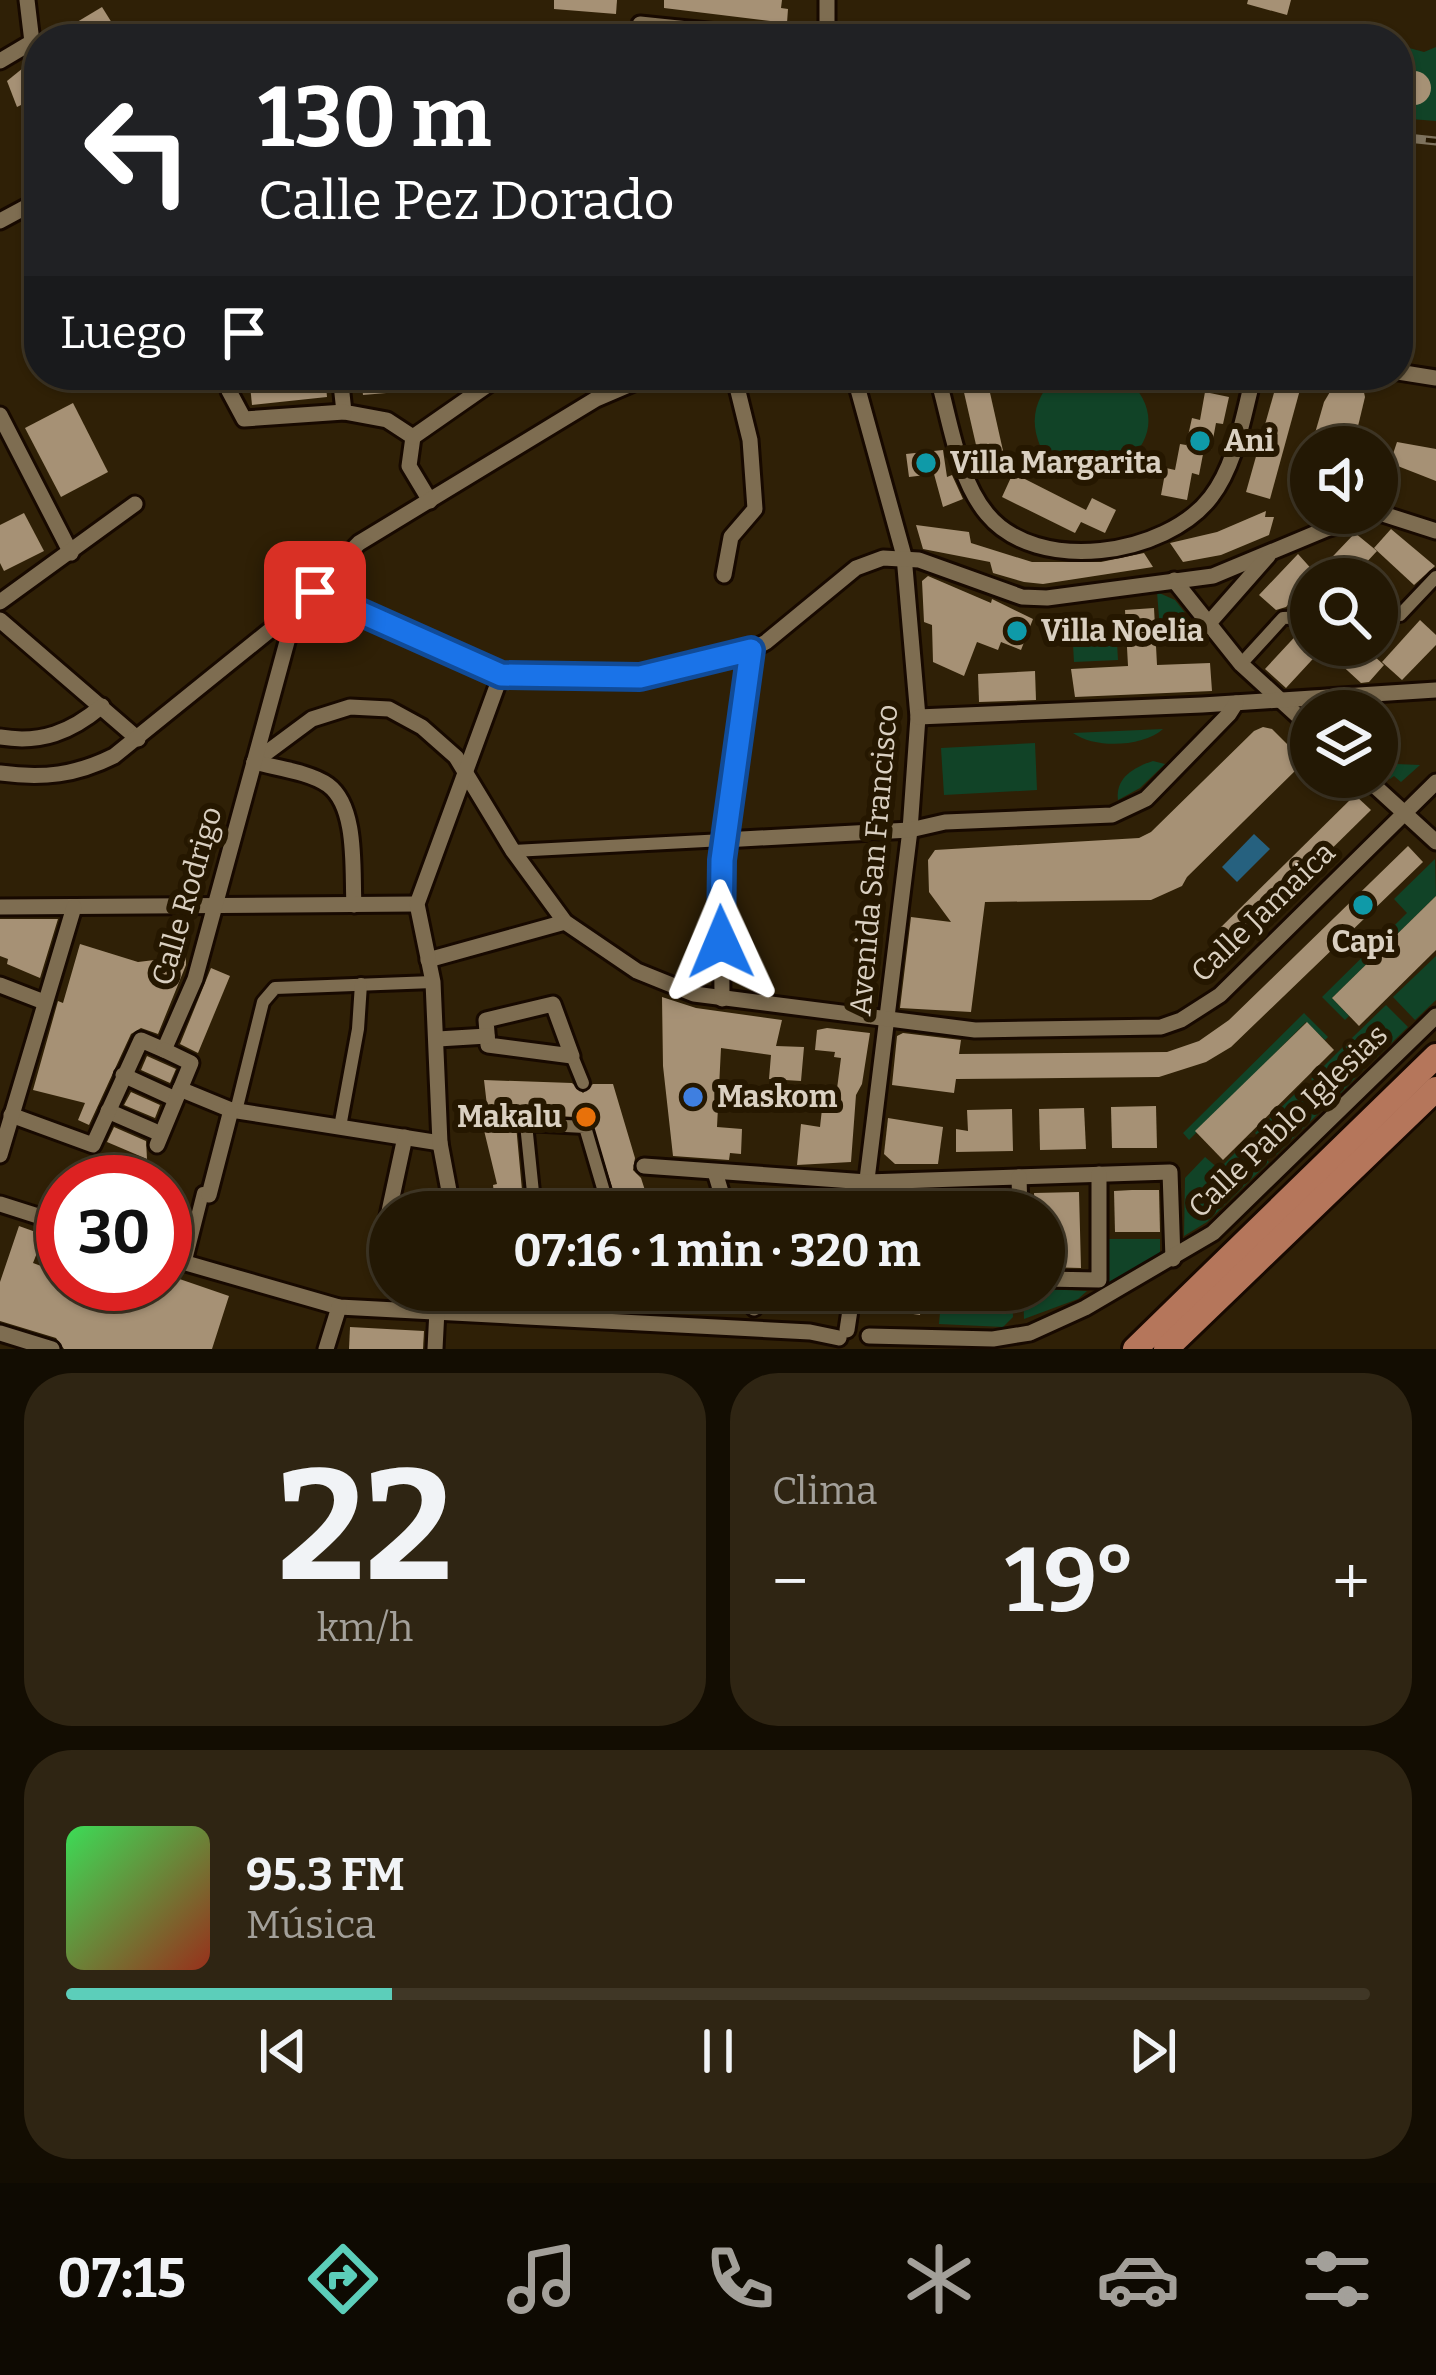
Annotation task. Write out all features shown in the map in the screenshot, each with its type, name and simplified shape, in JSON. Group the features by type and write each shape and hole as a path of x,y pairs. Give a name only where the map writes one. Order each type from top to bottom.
{"main road":[{"path":"1135,1349 1436,1056"},
{"path":"1166,1349 1436,1090"}],"street":[{"path":"640,23 649,24"},
{"path":"342,390 344,412"},
{"path":"430,501 409,466 413,437 480,390"},
{"path":"0,772 34,778 82,772 137,739 285,619 359,543 617,390"},
{"path":"724,575 731,537 755,509 750,440 738,390"},
{"name":"Avenida San Francisco","path":"858,390 904,556 918,717 910,830 866,1191"},
{"path":"941,390 970,486 986,514 1005,532 1031,545 1074,552 1154,538 1192,517 1228,468 1250,390"},
{"path":"229,391 244,419 344,412 387,420 413,437"},
{"path":"0,415 71,553"},
{"path":"0,602 135,505"},
{"path":"315,592 501,675 640,677 751,650 766,643 856,568 904,556 1022,597 1047,598 1213,576 1326,529 1380,513 1436,531"},
{"path":"1209,623 1270,554"},
{"path":"1398,614 1436,577"},
{"path":"1174,580 1241,664 1290,710"},
{"path":"1241,664 1283,618 1290,618"},
{"name":"Calle Rodrigo","path":"164,1050 195,979 288,638 285,619"},
{"path":"0,620 137,739"},
{"path":"722,999 720,878 751,650"},
{"path":"449,1191 440,1143 433,982 417,904 501,675"},
{"path":"918,717 1436,690"},
{"path":"513,850 1112,815 1146,799 1236,703"},
{"path":"0,737 30,740 64,733 102,706"},
{"name":"Calle Jamaica","path":"254,762 312,719 350,707 389,709 422,727 456,757 513,850 565,922 637,971 694,994 722,999 864,1012 975,1030 1161,1027 1181,1020 1220,995 1436,782"},
{"path":"254,762 326,783 341,799 348,826 354,905"},
{"path":"1388,798 1436,842"},
{"path":"0,907 417,904"},
{"path":"0,1156 9,1104 74,908"},
{"path":"428,960 565,922"},
{"path":"192,1241 268,994 282,985 433,982"},
{"path":"340,1127 361,984"},
{"path":"0,985 44,1002"},
{"path":"572,1056 488,1045 486,1020 553,1004 583,1083"},
{"name":"Calle Pablo Iglesias","path":"449,1311 810,1333 842,1339 860,1328 870,1342 993,1340 1030,1333 1068,1318 1213,1233 1436,1016"},
{"path":"438,1039 487,1036"},
{"path":"9,1104 93,1145 108,1111 124,1075 141,1040 190,1063 156,1138 108,1111"},
{"path":"124,1075 233,1110 440,1143"},
{"path":"533,1191 526,1124 585,1127 604,1191"},
{"path":"393,1191 405,1137"},
{"path":"644,1166 867,1182 1170,1172 1173,1259"},
{"path":"715,1172 721,1191"},
{"path":"1065,1279 1099,1280 1099,1174"},
{"path":"1019,1177 1019,1191"},
{"path":"0,1204 36,1215"},
{"name":"Calle Pablo Iglesias","path":"192,1266 339,1307 369,1308"},
{"path":"1118,1349 1194,1293"},
{"path":"326,1349 339,1307"},
{"path":"435,1349 437,1311"},
{"path":"4,1339 52,1349"}],"green space":[{"path":"1436,47 1436,121 1413,119 1413,49 1424,52"},
{"path":"1045,390 1135,390 1144,402 1148,428 1138,450 1119,467 1095,476 1071,474 1050,461 1036,433 1036,408"},
{"path":"1157,592 1175,600 1197,628 1178,618 1160,630"},
{"path":"1116,626 1118,660 1074,662 1072,628"},
{"path":"1163,729 1119,744 1094,742 1073,733"},
{"path":"1035,743 1037,790 944,795 941,748"},
{"path":"1153,761 1165,764 1140,788 1118,800 1127,774"},
{"path":"1398,764 1420,765 1401,782"},
{"path":"1435,859 1436,896 1332,998 1349,1016 1345,1020 1322,997 1407,913 1394,899"},
{"path":"1436,956 1436,1000 1415,1020 1393,997"},
{"path":"1386,1005 1408,1027 1374,1060 1352,1038"},
{"path":"1304,1013 1328,1037 1325,1040 1306,1022 1189,1140 1183,1133"},
{"path":"1345,1045 1367,1066 1333,1101 1311,1079"},
{"path":"1303,1086 1324,1108 1276,1155 1255,1133"},
{"path":"1247,1141 1269,1162 1207,1222 1184,1236 1185,1178 1205,1157 1219,1169"},
{"path":"1107,1239 1160,1239 1160,1254 1109,1282"},
{"path":"1065,1290 1087,1291 1065,1304"},
{"path":"940,1311 1013,1311 1003,1327 939,1324"}],"water":[{"path":"1254,834 1270,849 1237,882 1222,867"}],"building":[{"path":"554,0 617,0 616,14 554,9"},
{"path":"664,0 782,0 781,8 788,9 787,23 664,8"},
{"path":"1248,0 1291,0 1287,15 1247,4"},
{"path":"102,7 113,24 74,24"},
{"path":"24,67 24,104 17,107 7,81"},
{"path":"1413,71 1430,82 1426,100 1413,105"},
{"path":"250,390 326,390 327,397 252,405"},
{"path":"362,390 398,392 363,395"},
{"path":"963,390 989,390 1006,464 982,471"},
{"path":"1275,390 1300,390 1290,426 1270,499 1246,492"},
{"path":"1331,390 1363,390 1358,426 1317,426"},
{"path":"1205,392 1229,397 1223,424 1216,423 1211,450 1204,449 1199,475 1192,473 1187,500 1161,495 1166,468 1175,470 1192,418 1200,420"},
{"path":"73,403 108,472 61,497 25,428"},
{"path":"1398,442 1436,449 1436,481 1398,466"},
{"path":"943,450 947,477 952,475 963,499 943,507 934,474 909,477 906,454"},
{"path":"1013,473 1086,510 1092,498 1116,510 1105,533 1081,522 1075,533 1002,497"},
{"path":"1266,511 1265,517 1274,517 1269,535 1221,555 1183,562 1170,543 1217,532"},
{"path":"24,513 44,551 4,571 0,525"},
{"path":"916,525 969,532 971,543 1032,562 1101,562 1144,553 1153,567 1043,584 1024,582 993,573 990,562 923,549"},
{"path":"1354,534 1377,551 1370,558 1331,558"},
{"path":"1387,534 1397,534 1435,566 1414,585 1398,570 1398,558 1385,558 1374,548"},
{"path":"1290,562 1286,607 1276,610 1259,595"},
{"path":"928,576 1033,619 1021,650 1001,642 998,650 977,642 964,676 933,662 932,625 924,622 922,581"},
{"path":"1154,608 1157,665 1210,663 1212,691 1075,697 1071,669 1128,666 1125,610"},
{"path":"1420,620 1436,635 1436,645 1402,680 1386,666 1398,666 1398,644"},
{"path":"1290,642 1290,666 1306,666 1286,688 1265,669"},
{"path":"1343,666 1383,666 1369,682 1361,683"},
{"path":"1035,671 1036,700 979,702 978,674"},
{"path":"1272,729 1290,747 1290,776 1182,886 1151,900 985,902 971,1012 900,1008 911,917 951,922 929,892 928,860 935,850 1139,838 1151,832 1254,731"},
{"path":"1352,798 1371,810 1229,950 1214,934"},
{"path":"1408,846 1423,862 1231,1047 1206,1062 1159,1077 956,1079 954,1093 892,1085 897,1036 903,1033 961,1040 959,1054 1167,1052 1199,1041 1229,1020"},
{"path":"1436,896 1436,950 1359,1026 1332,998"},
{"path":"0,919 58,919 40,978 7,964 8,959 0,956"},
{"path":"80,944 138,962 171,958 186,950 186,965 158,1034 141,1028 131,1034 89,1125 78,1120 85,1103 33,1090"},
{"path":"211,968 230,976 198,1053 180,1044"},
{"name":"Maskom","path":"662,997 696,1008 782,1020 776,1046 804,1047 801,1081 769,1079 771,1055 721,1048 717,1127 742,1129 741,1154 730,1153 729,1160 673,1156 663,1066"},
{"path":"1307,1022 1334,1050 1223,1160 1195,1131"},
{"path":"817,1030 870,1033 856,1095 851,1162 797,1165 801,1124 820,1127 822,1109 835,1104 841,1058 834,1057 835,1052 815,1050"},
{"path":"147,1056 176,1069 170,1083 141,1070"},
{"path":"484,1080 572,1083 583,1093 593,1084 613,1084 635,1158 633,1170 645,1191 613,1191 590,1118 527,1114 517,1118 516,1125 522,1191 494,1191 497,1184 482,1122 489,1123"},
{"path":"131,1092 160,1105 155,1118 124,1105"},
{"path":"1156,1106 1157,1148 1112,1148 1111,1107"},
{"path":"1084,1108 1086,1149 1040,1150 1039,1109"},
{"path":"1012,1109 1013,1151 956,1152 956,1129 968,1131 967,1110"},
{"path":"888,1118 943,1127 938,1164 895,1164 884,1154"},
{"path":"114,1127 146,1141 147,1155 138,1155 107,1142"},
{"path":"1159,1190 1160,1232 1115,1232 1114,1191"},
{"path":"1065,1192 1079,1192 1081,1268 1065,1268"},
{"path":"19,1226 36,1232 36,1311 192,1311 192,1283 229,1296 212,1349 64,1349 56,1338 0,1321 0,1282"},
{"path":"350,1327 424,1331 423,1349 349,1349"}],"railway":[{"path":"1413,139 1436,141"}],"place":[{"name":"Ani","path":"1200,441"},
{"name":"Villa Margarita","path":"926,463"},
{"name":"Villa Noelia","path":"1017,631"},
{"name":"Capi","path":"1363,905"},
{"name":"Maskom","path":"693,1097"},
{"name":"Makalu","path":"586,1117"}],"route":[{"path":"315,592 501,675 640,677 751,650 720,878 721,942"}]}
